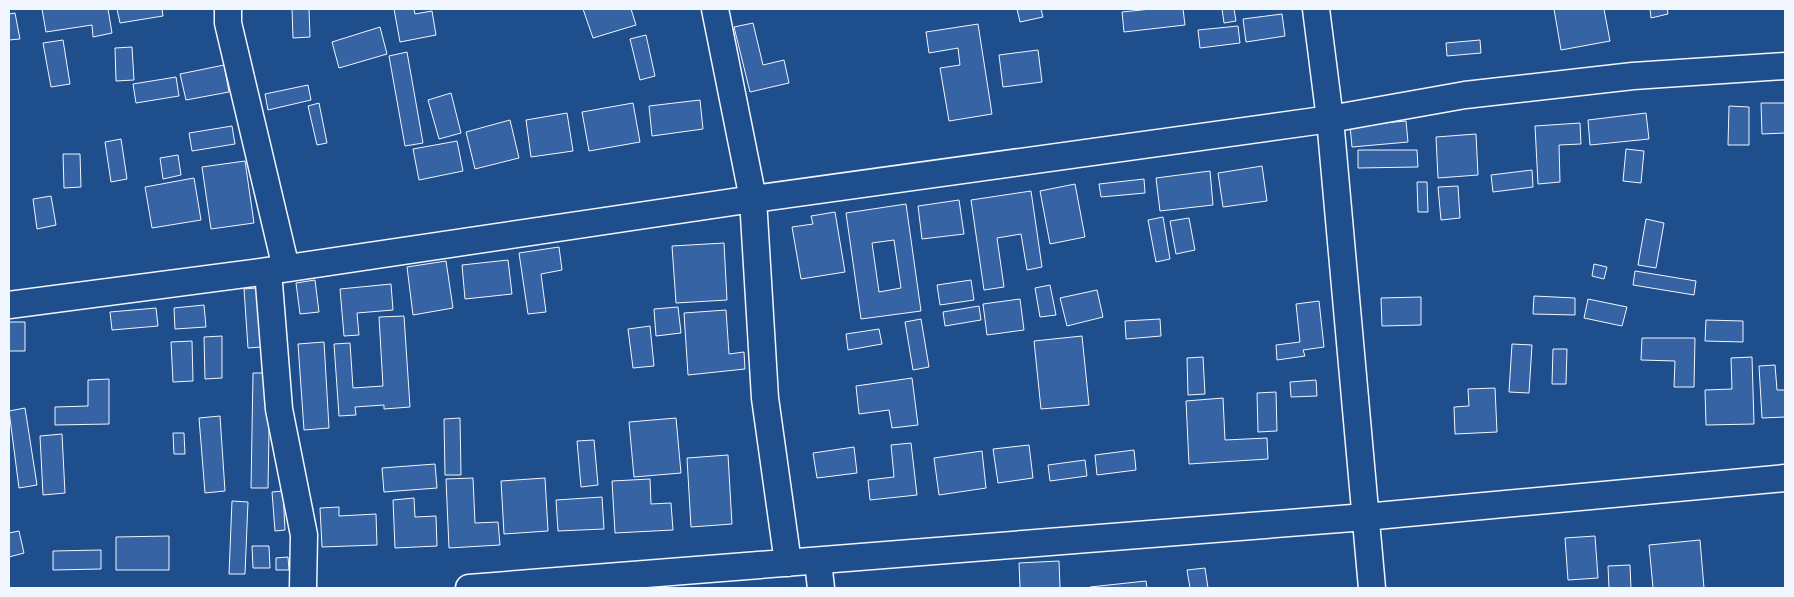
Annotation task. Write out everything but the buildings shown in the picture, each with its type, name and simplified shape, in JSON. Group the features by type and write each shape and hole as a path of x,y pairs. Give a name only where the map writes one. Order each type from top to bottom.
{"street":[{"path":"228,9 228,23 277,270 279,409 304,535 304,588"},
{"path":"715,9 753,199 765,398 788,563"},
{"path":"1316,9 1330,119 1372,588"},
{"path":"9,305 277,270 753,199 1330,119 1465,95 1633,76 1785,66"},
{"path":"469,588 818,562 1365,517 1785,478"},
{"path":"818,562 821,588"}]}
